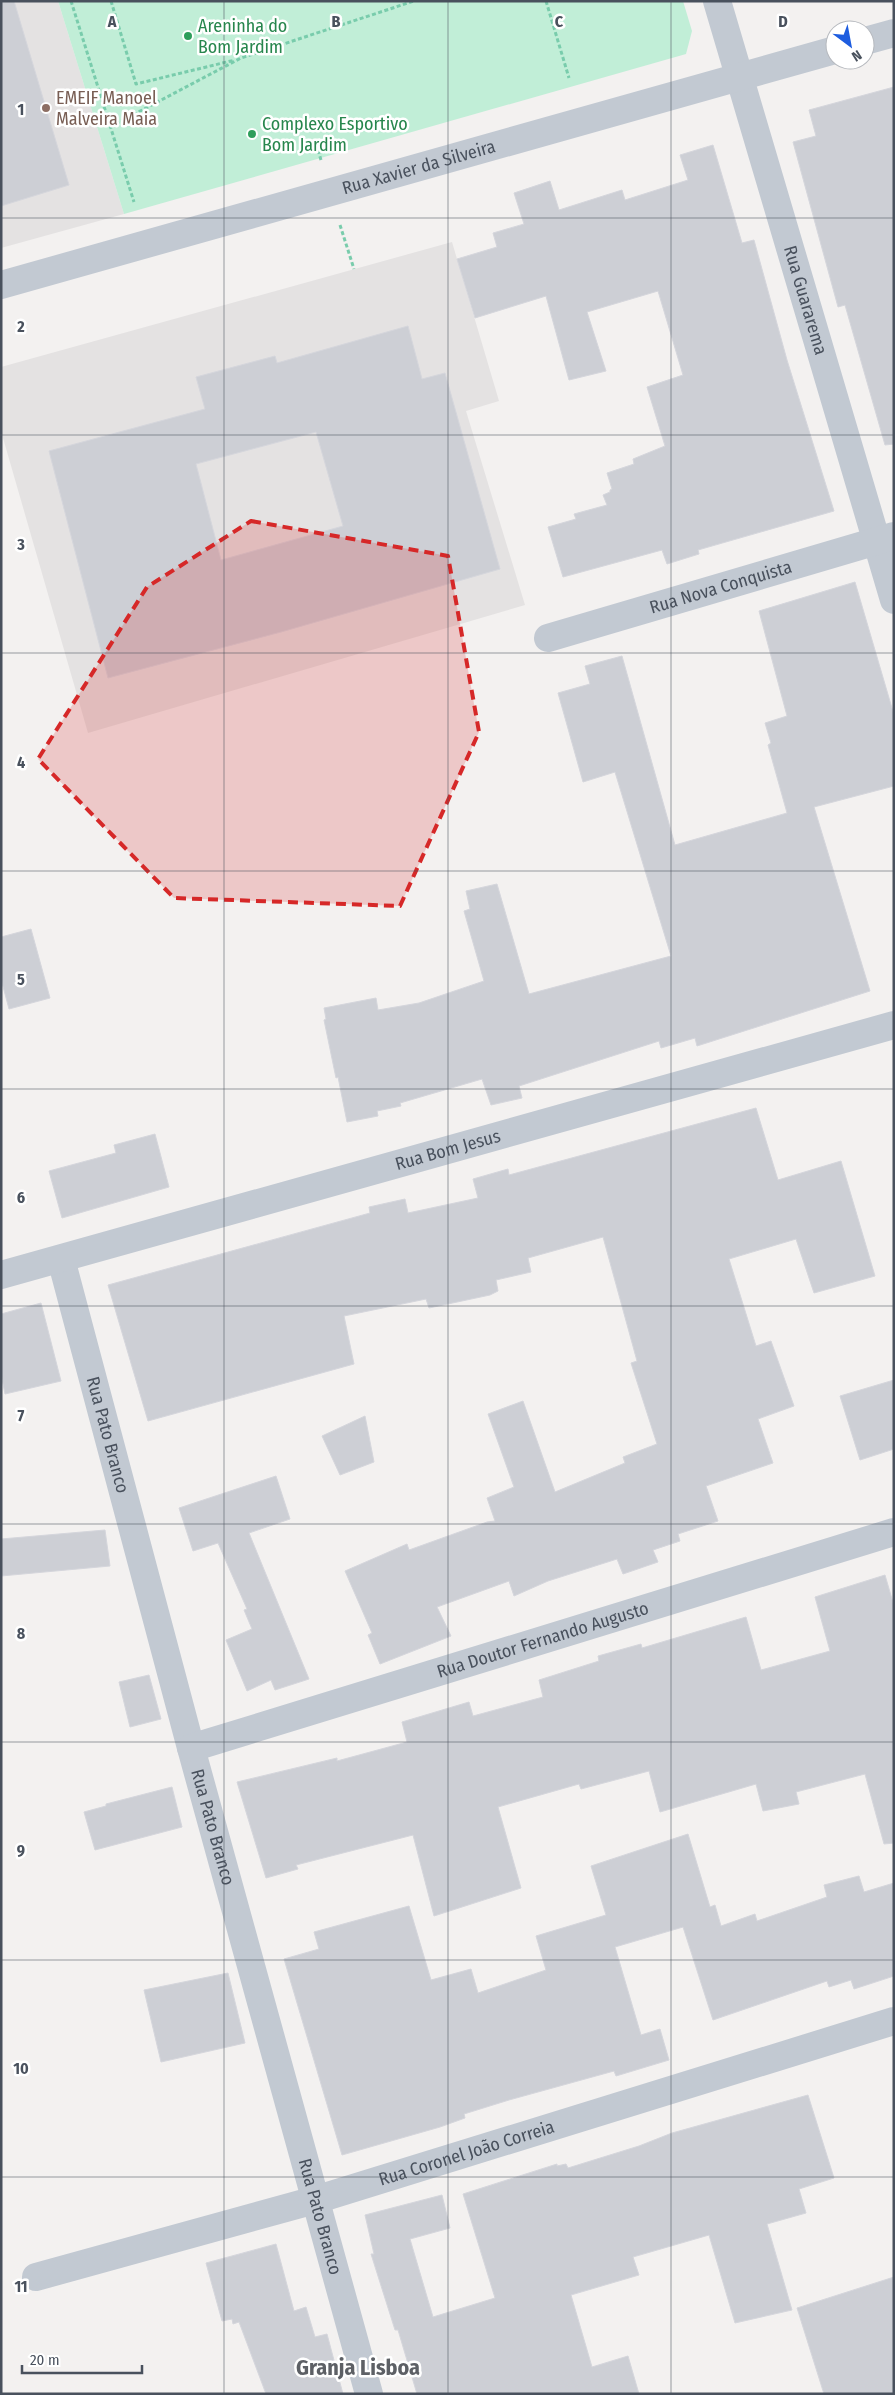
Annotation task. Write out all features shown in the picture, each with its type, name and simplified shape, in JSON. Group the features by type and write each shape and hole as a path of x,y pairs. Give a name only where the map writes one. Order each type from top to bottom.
{"street":[{"name":"Rua Guararema","path":"716,1 886,538 894,600"},
{"path":"875,38 894,33"},
{"name":"Rua Xavier da Silveira","path":"1,285 825,53"},
{"name":"Rua Nova Conquista","path":"548,638 886,538"},
{"name":"Rua Bom Jesus","path":"1,1275 894,1025"},
{"name":"Rua Pato Branco","path":"61,1259 191,1748 369,2394"},
{"name":"Rua Doutor Fernando Augusto","path":"191,1748 894,1532"},
{"name":"Rua Coronel João Correia","path":"36,2278 315,2200 894,2021"}],"path":[{"path":"71,1 134,202"},
{"path":"111,1 136,84 241,58 414,1"},
{"path":"546,1 569,78"},
{"path":"110,127 241,58"},
{"path":"340,225 354,269"}],"highlighted area":[{"path":"251,521 448,556 479,732 400,906 174,898 38,759 147,587"}],"shaded area":[{"name":"EMEIF Manoel Malveira Maia","path":"1,1 58,1 124,214 1,248"},
{"path":"452,242 499,401 466,411 525,605 88,733 1,431 1,367"}],"green space":[{"name":"Complexo Esportivo Bom Jardim","path":"58,1 683,1 692,31 686,54 124,214"}],"building":[{"path":"1,1 14,1 69,185 1,206"},
{"path":"894,87 894,444 885,445 845,305 838,307 793,142 816,136 809,110"},
{"path":"713,145 742,243 754,240 787,360 834,511 698,550 699,554 667,564 662,550 563,577 548,527 576,519 574,514 607,505 603,495 612,489 607,473 634,464 633,459 665,446 647,387 683,375 658,291 587,312 606,371 569,380 546,296 475,318 457,259 497,247 493,233 524,224 514,193 550,181 559,210 622,190 625,200 688,180 680,155"},
{"path":"408,326 422,379 445,373 500,569 281,632 108,678 49,451 205,409 196,377 275,356 277,363","holes":["316,432 343,526 221,560 196,464"]},
{"path":"855,582 894,715 894,786 814,807 870,991 697,1046 695,1038 661,1048 659,1041 519,1086 522,1098 491,1105 482,1079 400,1103 401,1106 377,1111 378,1116 347,1122 324,1020 326,1019 324,1008 376,998 378,1010 419,1003 484,981 464,911 470,909 466,891 497,884 529,994 671,956 615,772 583,782 558,693 590,684 585,666 622,656 675,845 787,813 768,745 771,743 765,723 787,716 759,611"},
{"path":"31,929 50,998 9,1009 1,979 1,937"},
{"path":"756,1108 778,1180 841,1161 875,1276 814,1293 796,1239 729,1259 756,1346 771,1341 794,1406 758,1419 773,1463 706,1486 718,1521 678,1534 680,1541 653,1550 658,1562 623,1574 617,1559 548,1581 514,1596 509,1581 437,1607 451,1636 380,1664 368,1635 372,1633 345,1571 407,1544 409,1550 487,1522 495,1521 487,1498 514,1487 488,1414 523,1401 555,1492 625,1463 623,1457 657,1444 631,1363 637,1361 603,1237 528,1258 531,1272 496,1280 498,1291 490,1295 429,1308 426,1299 344,1316 354,1364 148,1421 108,1285 370,1213 369,1207 405,1199 408,1213 478,1198 473,1179 508,1169 509,1175"},
{"path":"155,1134 169,1187 62,1218 49,1171 116,1153 114,1145"},
{"path":"41,1303 61,1381 5,1394 1,1374 1,1314"},
{"path":"894,1380 894,1449 860,1460 840,1396"},
{"path":"365,1416 374,1462 340,1475 322,1436"},
{"path":"276,1476 290,1519 249,1533 309,1679 275,1690 271,1680 247,1691 226,1640 252,1629 244,1610 247,1609 218,1543 193,1551 179,1508"},
{"path":"105,1530 110,1566 1,1576 1,1539"},
{"path":"885,1575 894,1606 894,1843 884,1844 865,1774 796,1792 799,1804 763,1811 756,1784 660,1812 649,1771 581,1789 579,1784 498,1807 521,1888 434,1916 413,1835 296,1865 298,1869 266,1878 237,1782 337,1758 337,1761 407,1742 402,1722 469,1702 473,1716 543,1697 539,1680 599,1661 598,1656 641,1644 642,1648 746,1617 761,1670 830,1651 815,1597"},
{"path":"149,1675 161,1719 130,1727 119,1682"},
{"path":"172,1787 182,1827 95,1850 84,1812 106,1806 106,1804"},
{"path":"688,1834 710,1907 715,1905 721,1926 755,1914 757,1921 827,1897 824,1885 859,1876 864,1892 894,1883 894,1976 854,1989 851,1980 829,1987 827,1981 713,2020 683,1927 615,1947 641,2035 660,2029 669,2060 616,2076 614,2071 509,2100 464,2114 465,2118 440,2127 342,2155 284,1959 319,1949 314,1932 409,1906 431,1980 471,1969 478,1993 546,1970 536,1936 606,1915 591,1866"},
{"path":"228,1973 245,2043 161,2062 144,1990"},
{"path":"808,2095 834,2178 799,2189 806,2213 767,2224 792,2310 735,2323 709,2235 633,2257 639,2275 571,2295 592,2367 628,2356 639,2394 417,2394 398,2330 395,2330 371,2254 374,2254 365,2215 442,2195 450,2228 410,2239 433,2317 495,2298 463,2194 557,2164 557,2166 566,2164 568,2168 639,2146 672,2133"},
{"path":"276,2244 294,2311 306,2307 315,2337 327,2334 343,2394 266,2394 239,2322 233,2324 232,2319 222,2321 206,2263"},
{"path":"894,2277 894,2394 824,2394 797,2308"}],"place":[{"name":"Areninha do Bom Jardim","path":"188,36"},
{"name":"EMEIF Manoel Malveira Maia","path":"46,108"},
{"name":"Complexo Esportivo Bom Jardim","path":"252,134"}],"district":[{"name":"Granja Lisboa","path":"358,2367"}]}
